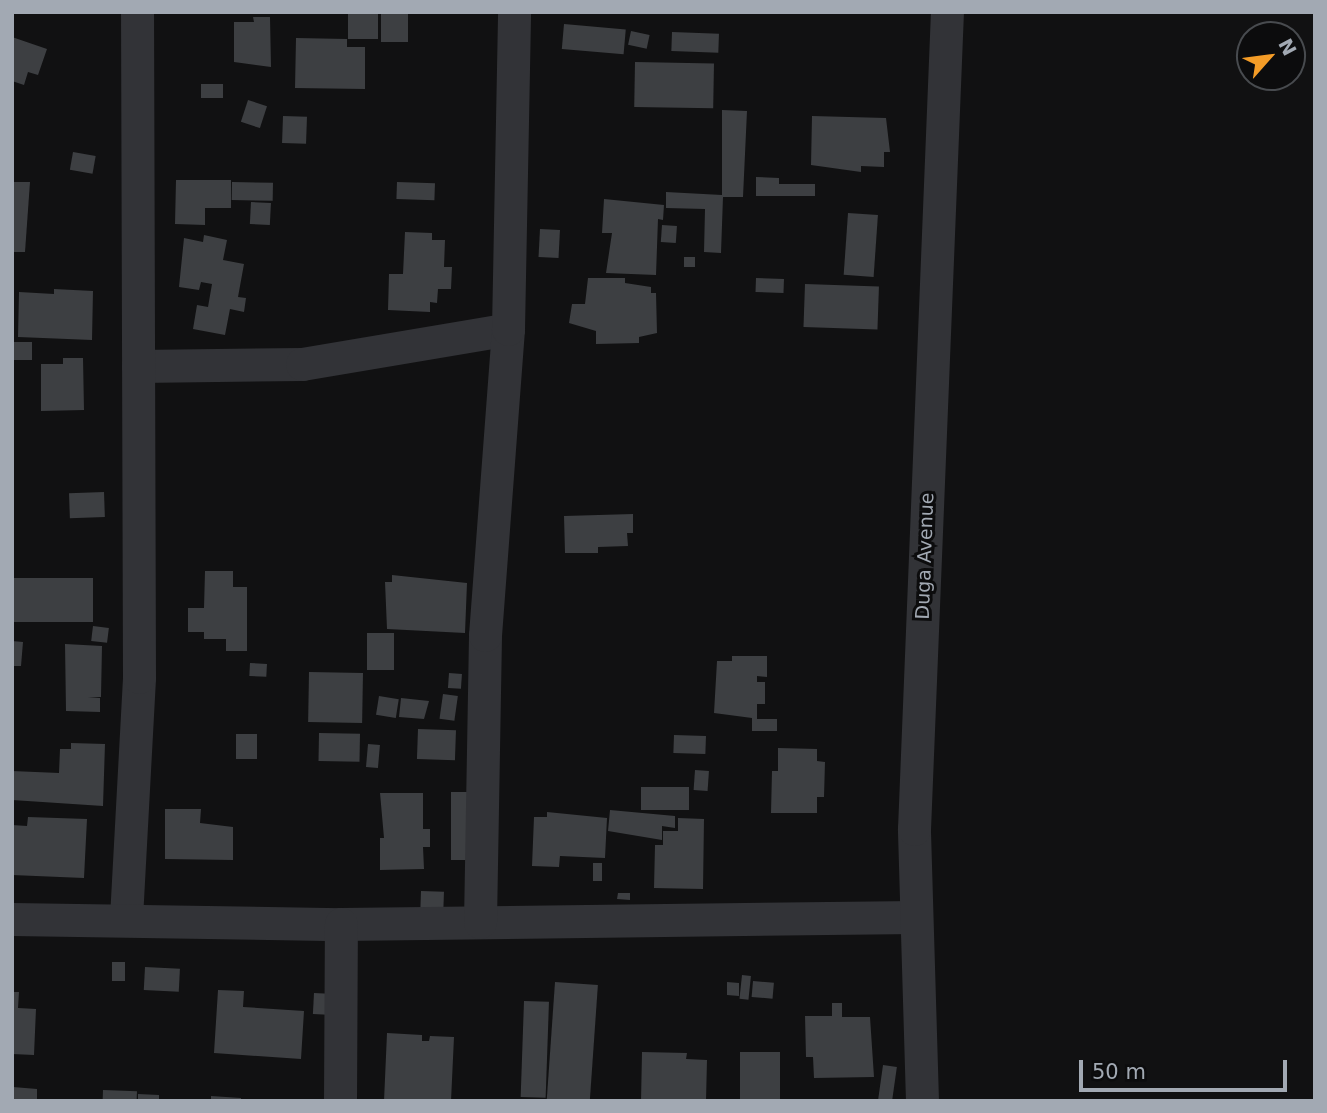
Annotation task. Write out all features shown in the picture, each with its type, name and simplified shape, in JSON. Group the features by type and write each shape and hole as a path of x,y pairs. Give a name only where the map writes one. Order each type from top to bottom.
{"street":[{"path":"126,918 139,677 137,12"},
{"path":"480,922 485,635 508,329 514,12"},
{"name":"Duga Avenue","path":"922,1101 914,829 947,12"},
{"path":"138,366 303,364 508,329"},
{"path":"12,919 126,918 341,924 916,916"},
{"path":"340,1101 341,924"}],"building":[{"path":"348,12 378,12 378,39 348,39"},
{"path":"381,12 408,12 408,42 381,42"},
{"path":"253,17 270,17 271,67 234,62 234,22 254,22"},
{"path":"564,24 626,29 624,54 562,49"},
{"path":"631,31 650,35 647,49 628,45"},
{"path":"672,32 719,34 718,53 671,51"},
{"path":"12,37 47,49 38,75 28,72 24,85 12,81"},
{"path":"296,38 347,39 347,47 365,47 365,89 295,88"},
{"path":"635,62 714,63 713,108 634,107"},
{"path":"201,84 223,84 223,98 201,98"},
{"path":"248,100 267,106 260,128 241,122"},
{"path":"722,110 747,111 743,197 723,197 721,253 704,252 705,209 666,208 666,192 722,195"},
{"path":"283,116 307,117 306,144 282,143"},
{"path":"812,116 886,118 890,152 884,152 884,167 861,166 861,172 811,165"},
{"path":"73,152 96,156 93,174 70,170"},
{"path":"756,177 779,178 779,184 815,184 815,196 756,196"},
{"path":"176,180 231,180 231,208 205,208 205,225 175,224"},
{"path":"12,182 30,182 25,252 12,252"},
{"path":"232,182 273,183 273,201 232,200"},
{"path":"397,182 435,183 434,200 396,199"},
{"path":"604,199 664,205 663,220 658,219 656,275 606,273 612,233 602,233"},
{"path":"251,202 271,203 270,225 250,224"},
{"path":"848,213 878,215 874,277 844,275"},
{"path":"662,225 677,226 676,243 661,242"},
{"path":"540,229 560,230 559,258 539,257"},
{"path":"405,232 432,233 432,240 445,240 444,267 452,267 451,289 438,289 437,303 430,302 430,312 388,310 389,274 403,274"},
{"path":"204,235 227,240 223,260 244,264 238,297 246,298 244,312 230,309 225,335 193,329 197,305 208,307 212,284 201,282 199,290 179,287 184,238 203,242"},
{"path":"684,257 695,257 695,267 684,267"},
{"path":"588,278 625,278 625,283 651,287 651,293 656,293 657,333 639,337 639,343 596,344 596,331 569,323 572,304 585,304"},
{"path":"756,278 784,279 783,293 756,292"},
{"path":"805,284 879,287 877,330 803,327"},
{"path":"54,289 93,291 92,340 18,337 19,292 54,294"},
{"path":"12,342 32,342 32,360 12,360"},
{"path":"63,358 83,358 84,410 41,411 41,364 63,364"},
{"path":"104,492 105,517 70,518 69,493"},
{"path":"633,514 633,533 627,533 628,546 598,547 598,553 565,553 564,516"},
{"path":"205,571 233,571 233,587 247,587 247,651 226,651 226,639 204,639 204,632 188,632 188,608 204,608"},
{"path":"392,575 467,583 465,633 387,629 385,582 392,582"},
{"path":"12,578 93,578 93,622 12,622"},
{"path":"93,626 109,628 107,643 91,641"},
{"path":"367,633 394,633 394,670 367,670"},
{"path":"12,641 23,642 21,666 12,666"},
{"path":"65,644 102,646 101,697 88,697 100,698 100,712 66,711"},
{"path":"732,656 767,656 767,677 757,676 757,682 765,682 765,704 757,704 757,719 777,719 777,731 752,731 752,718 714,713 717,661 732,661"},
{"path":"250,663 267,664 266,677 249,676"},
{"path":"309,672 363,673 362,723 308,722"},
{"path":"449,673 462,674 461,689 448,688"},
{"path":"443,694 458,696 454,721 440,719"},
{"path":"379,696 399,699 396,718 376,715"},
{"path":"401,698 429,701 424,719 399,717"},
{"path":"418,729 456,730 455,760 417,759"},
{"path":"319,733 360,734 360,762 319,761"},
{"path":"236,734 257,734 257,759 236,759"},
{"path":"674,735 706,736 705,754 673,753"},
{"path":"71,743 105,744 103,806 12,800 12,771 59,773 60,749 71,749"},
{"path":"368,744 380,745 378,768 366,767"},
{"path":"778,748 817,749 817,761 825,762 824,797 817,797 817,813 771,813 772,771 778,771"},
{"path":"695,770 709,771 708,791 694,790"},
{"path":"641,787 689,787 689,810 641,810"},
{"path":"451,792 467,792 467,860 451,860"},
{"path":"380,793 423,793 423,829 430,829 430,847 423,847 424,869 380,870 380,838 384,838"},
{"path":"165,809 201,809 200,823 233,827 233,860 165,859"},
{"path":"610,810 675,816 675,828 662,826 662,840 608,831"},
{"path":"547,812 607,818 605,858 560,856 559,867 532,866 534,817 547,817"},
{"path":"28,817 87,819 84,878 12,875 12,825 27,826"},
{"path":"678,818 704,819 703,889 654,888 655,845 663,845 663,831 678,831"},
{"path":"593,863 602,863 602,881 593,881"},
{"path":"421,891 444,892 443,909 420,908"},
{"path":"618,893 630,893 630,900 617,899"},
{"path":"112,962 125,962 125,981 112,981"},
{"path":"145,967 180,969 179,992 144,990"},
{"path":"742,975 751,976 748,1000 739,999"},
{"path":"753,981 774,983 773,999 752,997"},
{"path":"555,982 598,985 590,1101 547,1101"},
{"path":"727,982 739,983 739,996 727,995"},
{"path":"218,990 244,991 243,1007 304,1011 301,1059 214,1053"},
{"path":"12,992 19,992 18,1008 36,1009 34,1055 12,1054"},
{"path":"314,993 334,994 333,1015 313,1014"},
{"path":"524,1001 549,1002 546,1098 521,1097"},
{"path":"832,1003 842,1003 842,1017 870,1017 874,1077 814,1078 813,1057 806,1057 805,1016 832,1016"},
{"path":"387,1033 422,1035 422,1041 429,1041 430,1036 454,1037 451,1101 384,1101"},
{"path":"642,1052 687,1053 686,1059 707,1060 706,1101 641,1101"},
{"path":"740,1052 780,1052 780,1101 740,1101"},
{"path":"883,1065 897,1067 892,1101 878,1101"},
{"path":"13,1087 37,1089 37,1101 13,1101"},
{"path":"103,1090 137,1091 137,1101 103,1101"},
{"path":"138,1094 159,1095 159,1101 138,1101"},
{"path":"211,1096 241,1098 241,1101 211,1101"}]}
